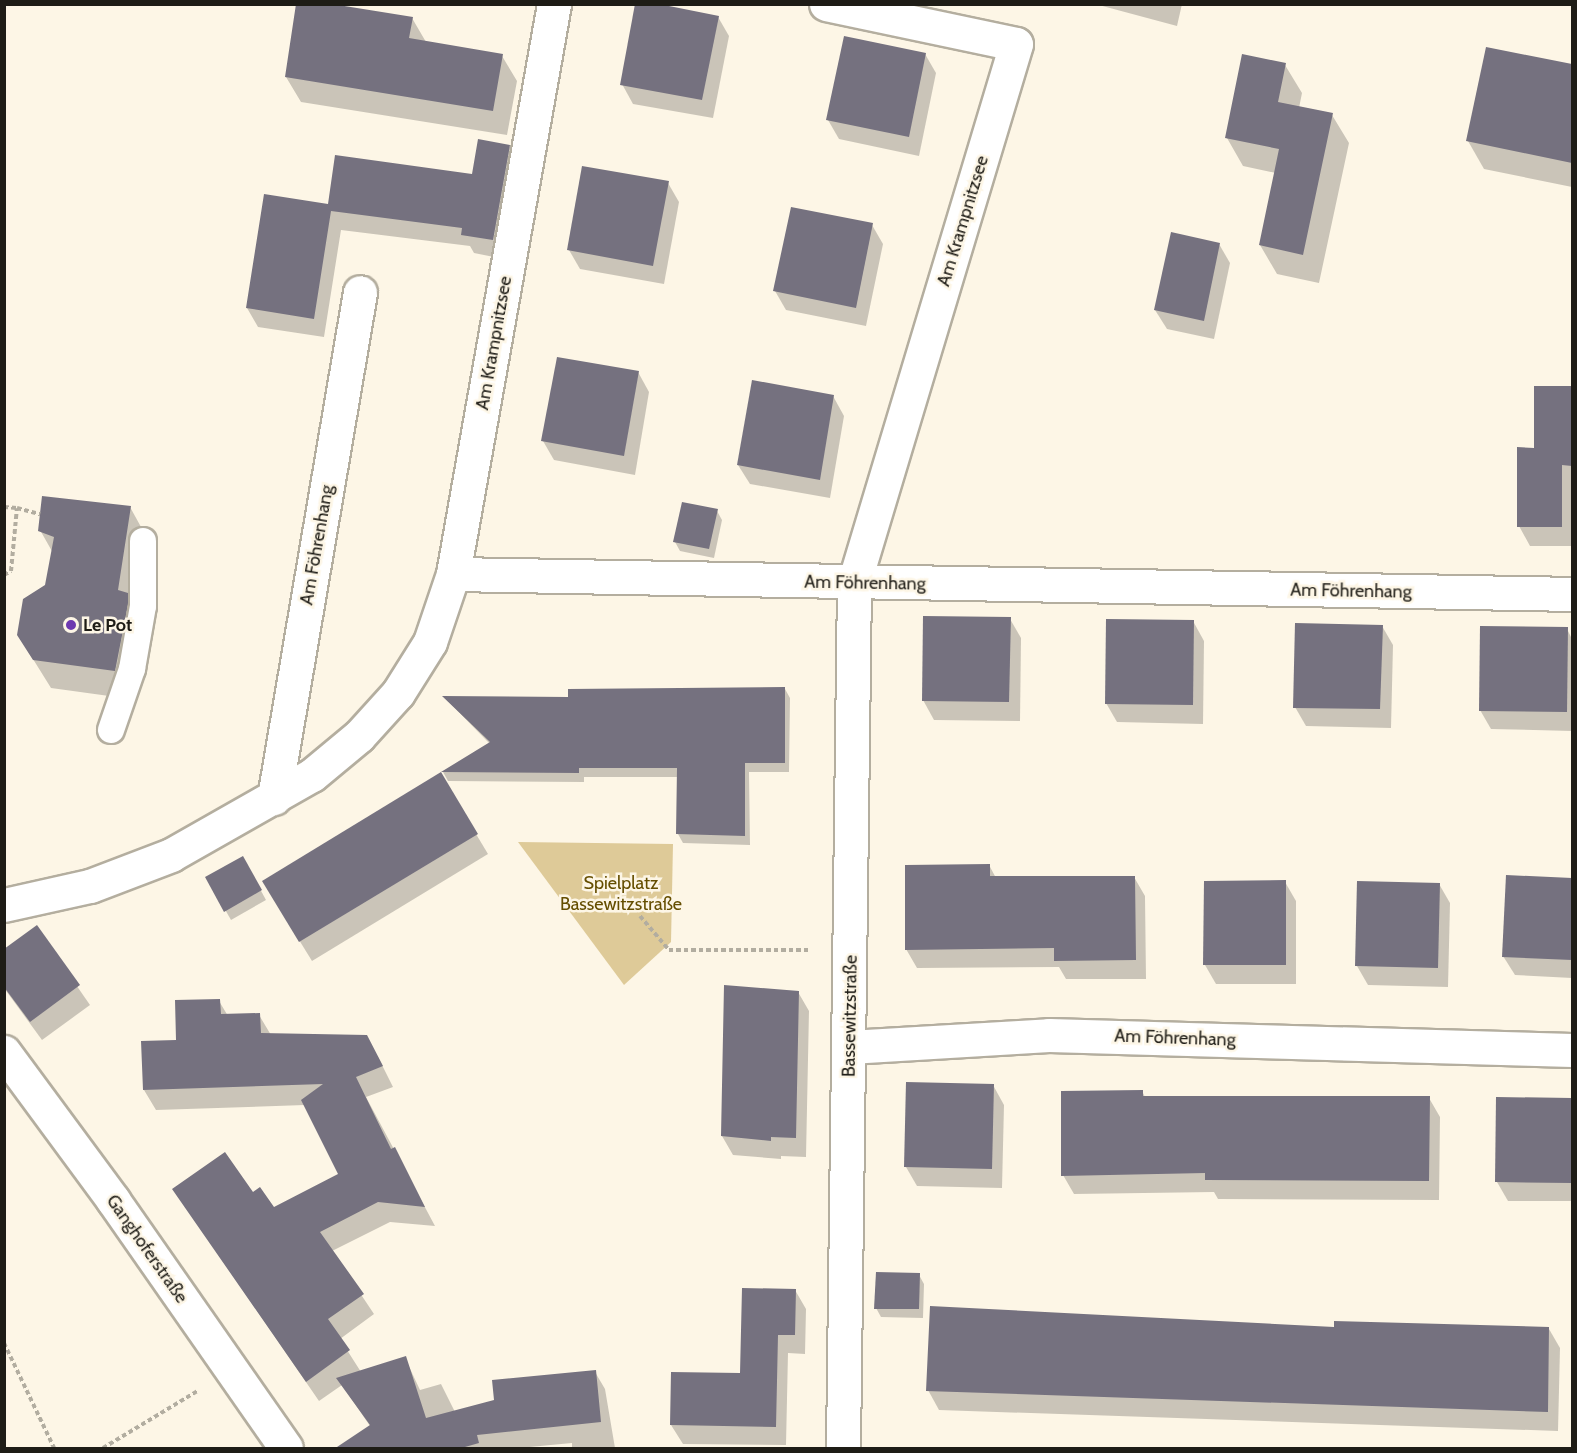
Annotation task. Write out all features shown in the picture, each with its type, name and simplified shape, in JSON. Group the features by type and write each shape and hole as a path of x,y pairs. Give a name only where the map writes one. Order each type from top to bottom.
{"street":[{"name":"Am Krampnitzsee","path":"453,574 554,4"},
{"name":"Am Krampnitzsee","path":"826,4 1016,44 854,583"},
{"name":"Am Föhrenhang","path":"274,798 360,292"},
{"name":"Am Föhrenhang","path":"453,574 854,583 1572,594"},
{"path":"4,905 90,886 130,872 211,836 312,775 359,736 398,693 430,642 453,574"},
{"name":"Bassewitzstraße","path":"843,1449 854,583"},
{"name":"Am Föhrenhang","path":"849,1047 1049,1035 1572,1050"},
{"name":"Ganghoferstraße","path":"4,1052 113,1200 286,1449"}],"lane":[{"path":"111,730 132,669 143,606 143,541"}],"path":[{"path":"4,507 40,514"},
{"path":"4,575 11,571 17,508"},
{"path":"640,916 669,950 851,950"},
{"path":"4,1343 54,1449"},
{"path":"103,1449 231,1371"}],"green space":[{"name":"Spielplatz Bassewitzstraße","path":"518,842 673,844 671,942 624,985"}],"building":[{"path":"296,4 332,4 413,17 409,38 503,54 493,111 285,77"},
{"path":"635,4 659,4 719,16 702,100 620,85"},
{"path":"844,36 926,53 909,137 826,120"},
{"path":"1486,47 1572,64 1572,163 1466,141"},
{"path":"1242,54 1286,63 1278,102 1333,113 1303,255 1259,245 1279,149 1225,138"},
{"path":"478,139 510,145 493,240 461,235 462,228 331,211 314,319 246,308 264,194 328,204 335,155 472,174"},
{"path":"582,166 669,181 653,266 567,250"},
{"path":"791,207 873,223 856,308 773,291"},
{"path":"1171,232 1220,243 1204,321 1154,310"},
{"path":"557,357 639,371 624,456 541,441"},
{"path":"752,380 834,395 820,480 737,465"},
{"path":"1534,386 1572,386 1572,466 1562,465 1562,527 1517,527 1517,447 1534,448"},
{"path":"42,496 131,506 118,590 128,593 128,605 115,671 33,660 17,635 23,599 45,585 54,537 38,531"},
{"path":"682,502 718,509 709,549 673,542"},
{"path":"923,616 1011,617 1009,702 922,701"},
{"path":"1106,619 1194,620 1193,705 1105,704"},
{"path":"1295,623 1383,625 1380,709 1293,708"},
{"path":"1480,626 1568,627 1567,712 1479,711"},
{"path":"785,687 785,763 745,763 745,836 676,834 677,768 579,768 579,773 441,772 490,742 442,696 568,697 568,689"},
{"path":"441,772 478,834 299,942 262,881"},
{"path":"243,856 262,890 224,912 205,877"},
{"path":"990,864 990,876 1135,876 1136,960 1054,961 1054,948 905,950 905,865"},
{"path":"1506,875 1572,878 1572,960 1502,957"},
{"path":"1286,880 1286,965 1203,965 1204,881"},
{"path":"1357,881 1440,883 1438,968 1355,966"},
{"path":"37,925 80,985 30,1022 4,987 4,949"},
{"path":"724,985 799,991 796,1138 771,1137 771,1141 721,1136"},
{"path":"220,999 221,1014 260,1013 261,1033 367,1035 383,1066 356,1077 391,1149 395,1147 425,1207 378,1202 320,1232 364,1294 328,1319 350,1350 306,1382 172,1189 225,1152 253,1192 260,1187 274,1207 338,1174 301,1100 323,1084 143,1090 141,1041 176,1040 175,1000"},
{"path":"906,1082 994,1084 992,1169 904,1167"},
{"path":"1143,1090 1143,1096 1430,1096 1429,1181 1205,1180 1205,1173 1061,1176 1061,1091"},
{"path":"1496,1097 1572,1098 1572,1183 1495,1182"},
{"path":"876,1272 920,1273 919,1309 874,1309"},
{"path":"742,1288 796,1289 795,1335 778,1335 776,1427 670,1425 671,1372 740,1373"},
{"path":"930,1306 1334,1327 1334,1321 1549,1327 1548,1412 926,1391"},
{"path":"406,1356 426,1418 494,1400 492,1380 596,1370 601,1422 477,1435 479,1443 458,1449 334,1449 370,1425 336,1378"}],"place":[{"name":"Le Pot","path":"71,625"}]}
